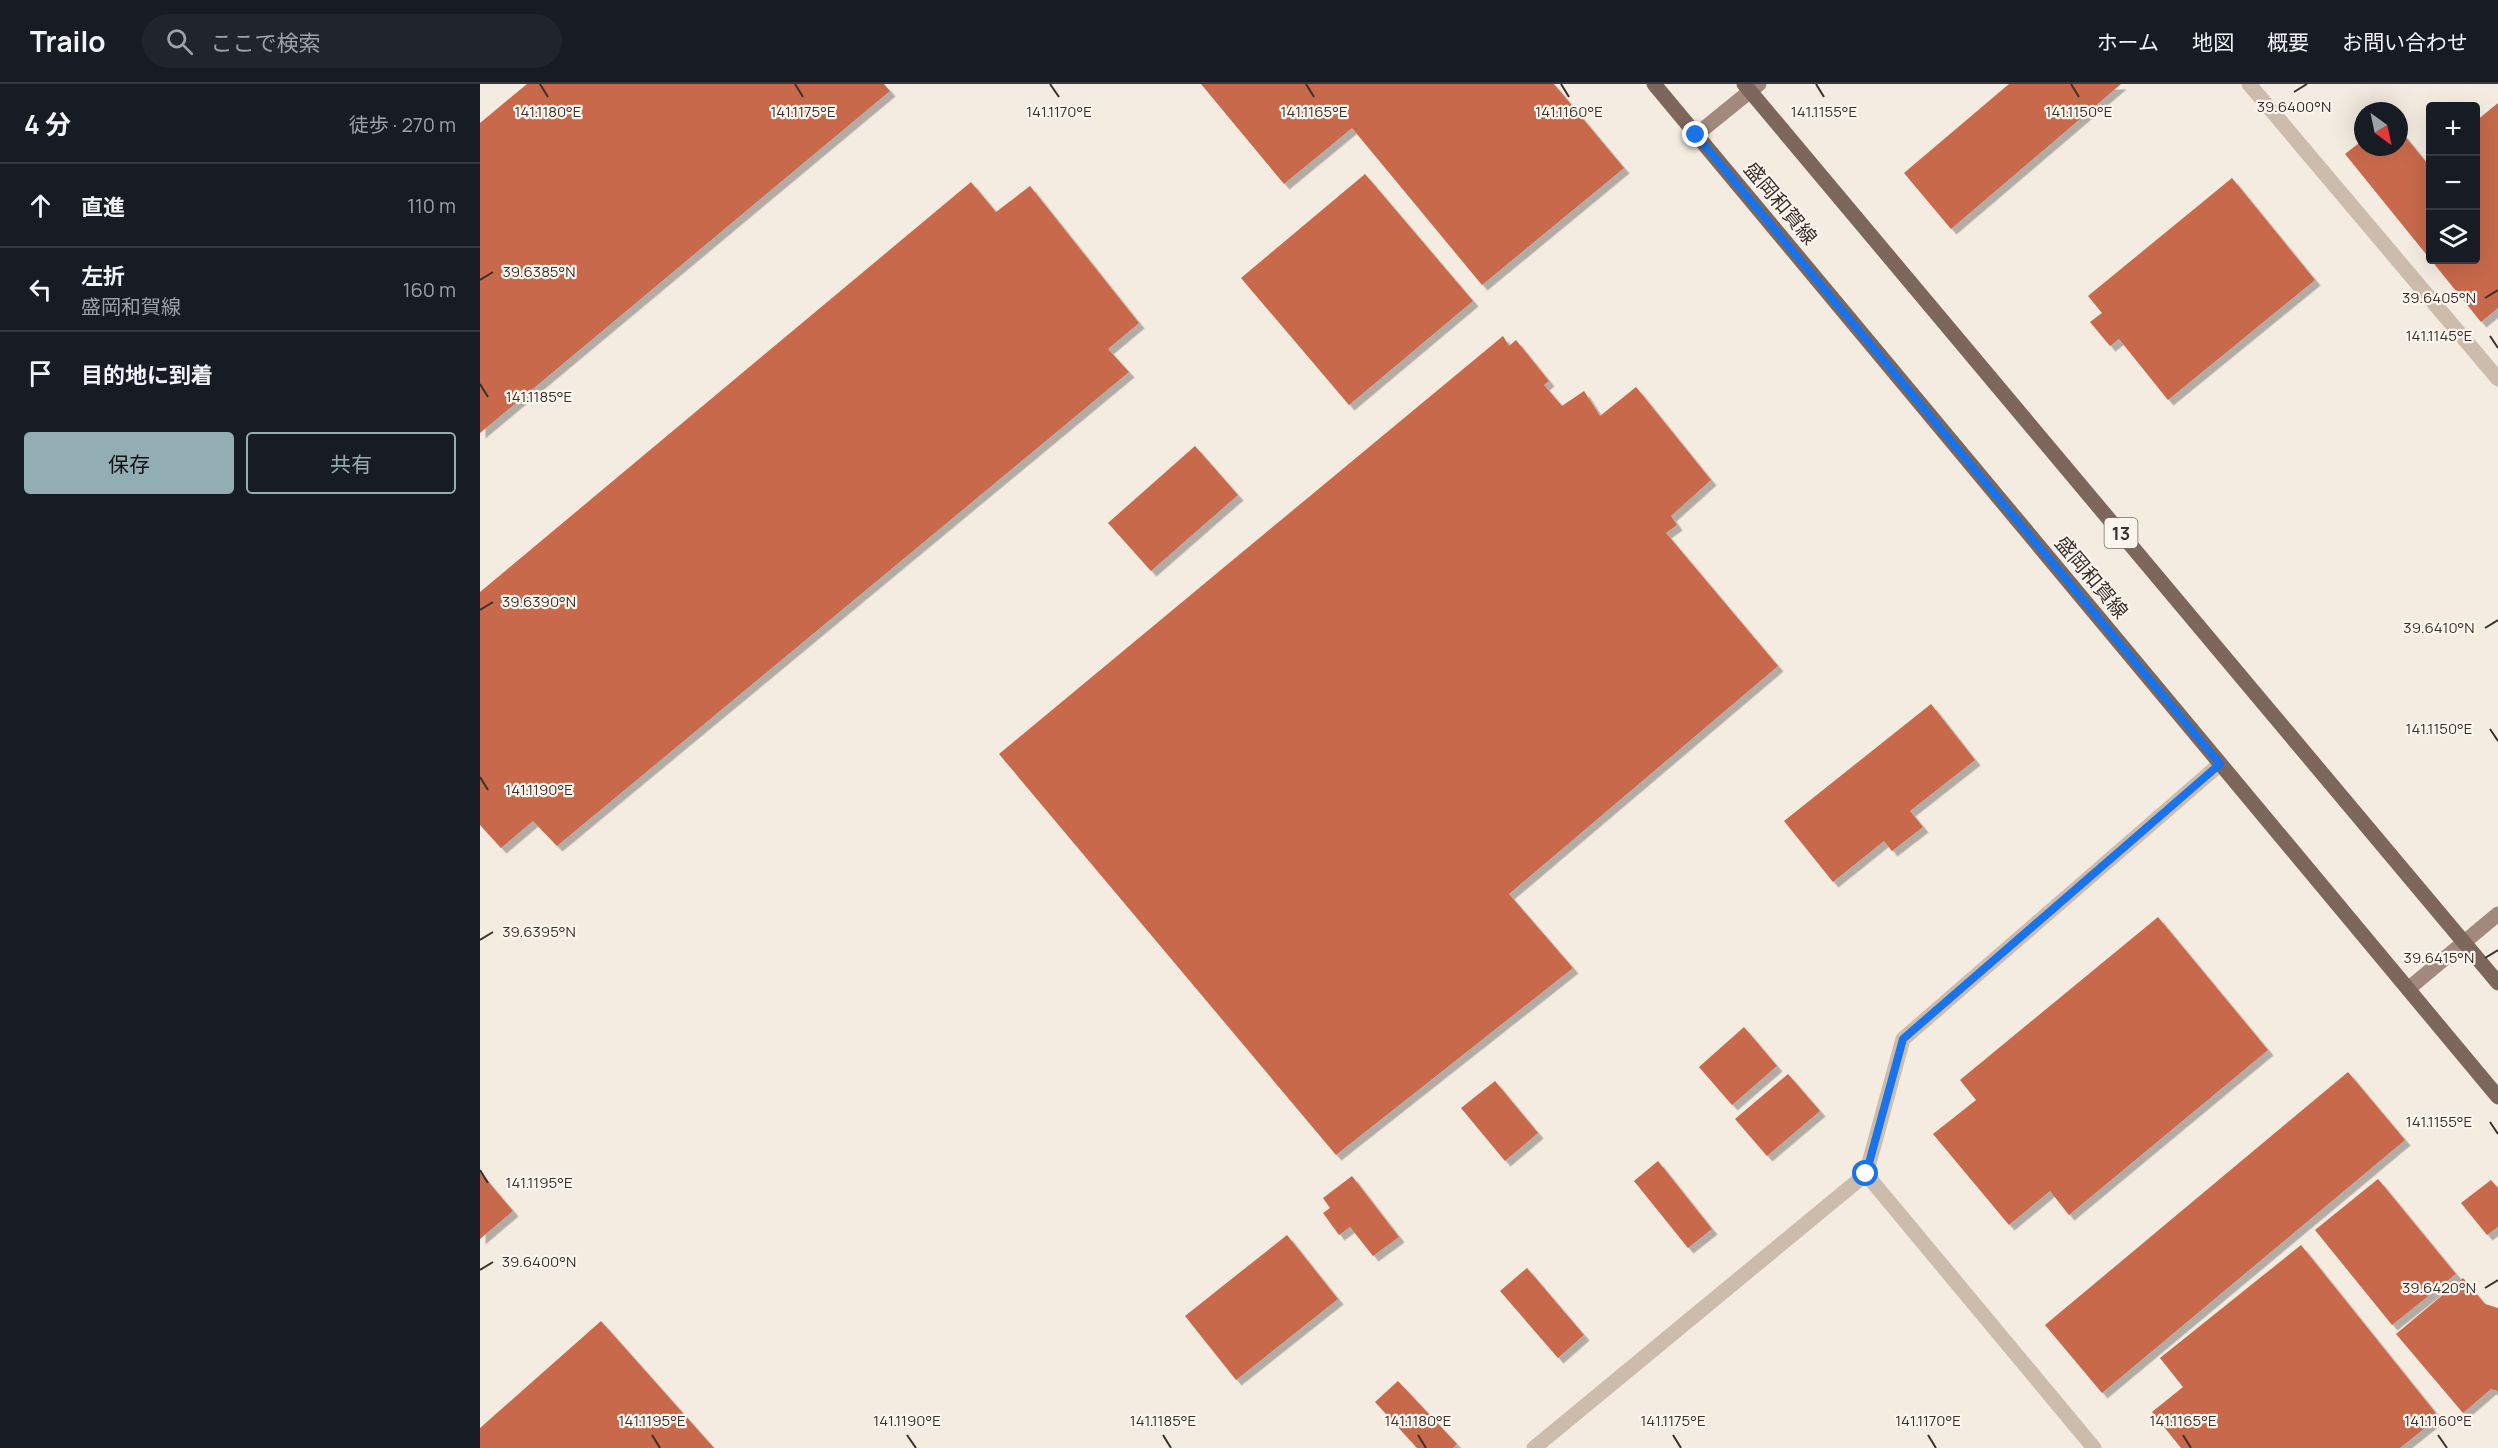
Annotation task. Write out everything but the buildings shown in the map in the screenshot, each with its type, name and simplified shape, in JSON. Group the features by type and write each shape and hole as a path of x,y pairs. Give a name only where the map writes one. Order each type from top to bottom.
{"main road":[{"name":"盛岡和賀線","path":"1654,84 2498,1097"},
{"name":"13","path":"1751,86 2498,983"}],"street":[{"path":"2249,84 2498,378"},
{"path":"1696,135 1751,86"},
{"path":"1534,1448 1866,1174 1903,1039 2220,764"},
{"path":"2408,989 2498,914"},
{"path":"1866,1174 2094,1448"}],"route":[{"path":"1696,135 2220,764 1903,1039 1866,1174"}]}
